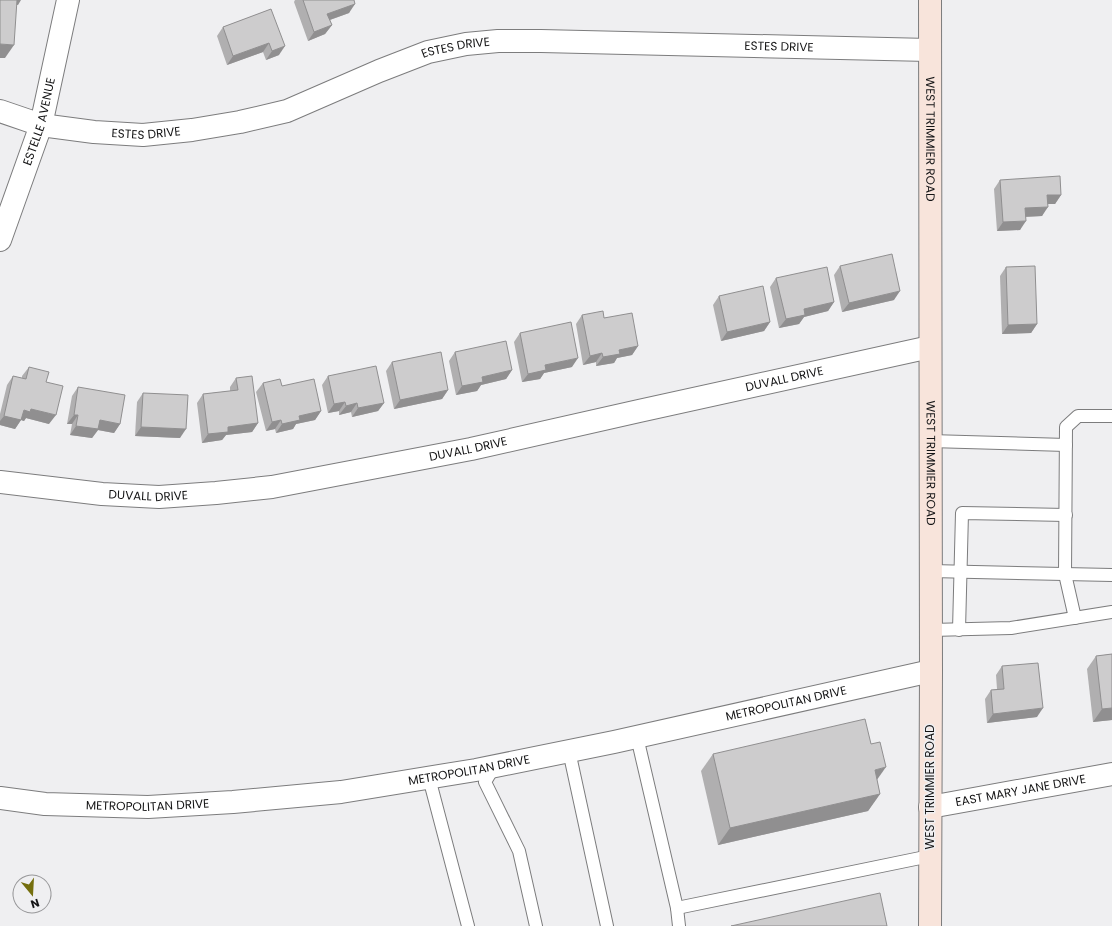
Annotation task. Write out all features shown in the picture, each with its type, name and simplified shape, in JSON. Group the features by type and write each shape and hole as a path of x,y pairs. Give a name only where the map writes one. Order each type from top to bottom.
{"street":[{"name":"ESTELLE AVENUE","path":"0,240 41,125 68,0"},
{"name":"WEST TRIMMIER ROAD","path":"930,0 930,926"},
{"name":"ESTES DRIVE","path":"0,111 41,125 94,132 143,135 192,130 240,122 287,111 428,52 466,44 542,41 929,50"},
{"name":"DUVALL DRIVE","path":"0,482 102,494 159,497 216,494 272,487 471,449 930,347"},
{"name":"METROPOLITAN DRIVE","path":"0,798 46,804 148,807 233,802 341,792 494,767 637,737 931,671"},
{"name":"EAST MARY JANE DRIVE","path":"930,807 1112,774"}],"lane":[{"path":"1075,618 1065,574 1066,427 1078,416 1112,416"},
{"path":"930,441 1066,445"},
{"path":"959,630 962,513 1066,515"},
{"path":"930,571 1112,575"},
{"path":"931,630 1011,628 1112,612"},
{"path":"637,737 677,908 679,926"},
{"path":"569,751 607,926"},
{"path":"494,767 485,782 519,850 536,926"},
{"path":"429,778 468,926"},
{"path":"677,908 930,856"}],"building":[{"path":"0,0 17,0 14,45 0,44"},
{"path":"303,0 354,0 355,4 327,14 332,25 314,32"},
{"path":"271,9 285,46 272,51 269,43 233,56 223,27"},
{"path":"1060,176 1061,195 1047,195 1048,207 1025,208 1026,221 1003,222 1000,180"},
{"path":"892,254 900,291 849,303 840,266"},
{"path":"1035,266 1037,324 1008,325 1006,267"},
{"path":"827,267 834,302 804,309 805,315 786,319 776,278"},
{"path":"763,286 770,322 727,332 719,296"},
{"path":"603,311 604,318 632,313 638,346 619,350 620,354 603,357 602,353 590,356 582,315"},
{"path":"571,322 578,358 545,365 546,370 528,374 520,333"},
{"path":"506,341 512,370 482,377 483,382 462,386 455,352"},
{"path":"441,352 448,390 400,400 392,362"},
{"path":"376,366 384,403 358,408 357,403 346,406 345,402 334,404 328,376"},
{"path":"29,367 49,372 46,382 63,386 56,415 31,409 30,412 24,410 21,420 4,416 13,376 26,379"},
{"path":"252,376 258,423 228,427 228,432 208,434 203,394 238,390 236,378"},
{"path":"280,379 282,386 314,379 321,411 299,416 300,420 282,424 281,420 272,422 263,383"},
{"path":"78,387 125,395 120,424 100,420 98,429 76,426 78,415 74,415"},
{"path":"143,393 188,395 186,429 141,427"},
{"path":"1112,654 1112,708 1102,709 1096,656"},
{"path":"1038,663 1043,708 993,714 991,690 1004,689 1002,666"},
{"path":"865,719 871,744 880,742 886,767 875,770 880,794 730,828 713,754"},
{"path":"880,893 887,926 731,926"}]}
